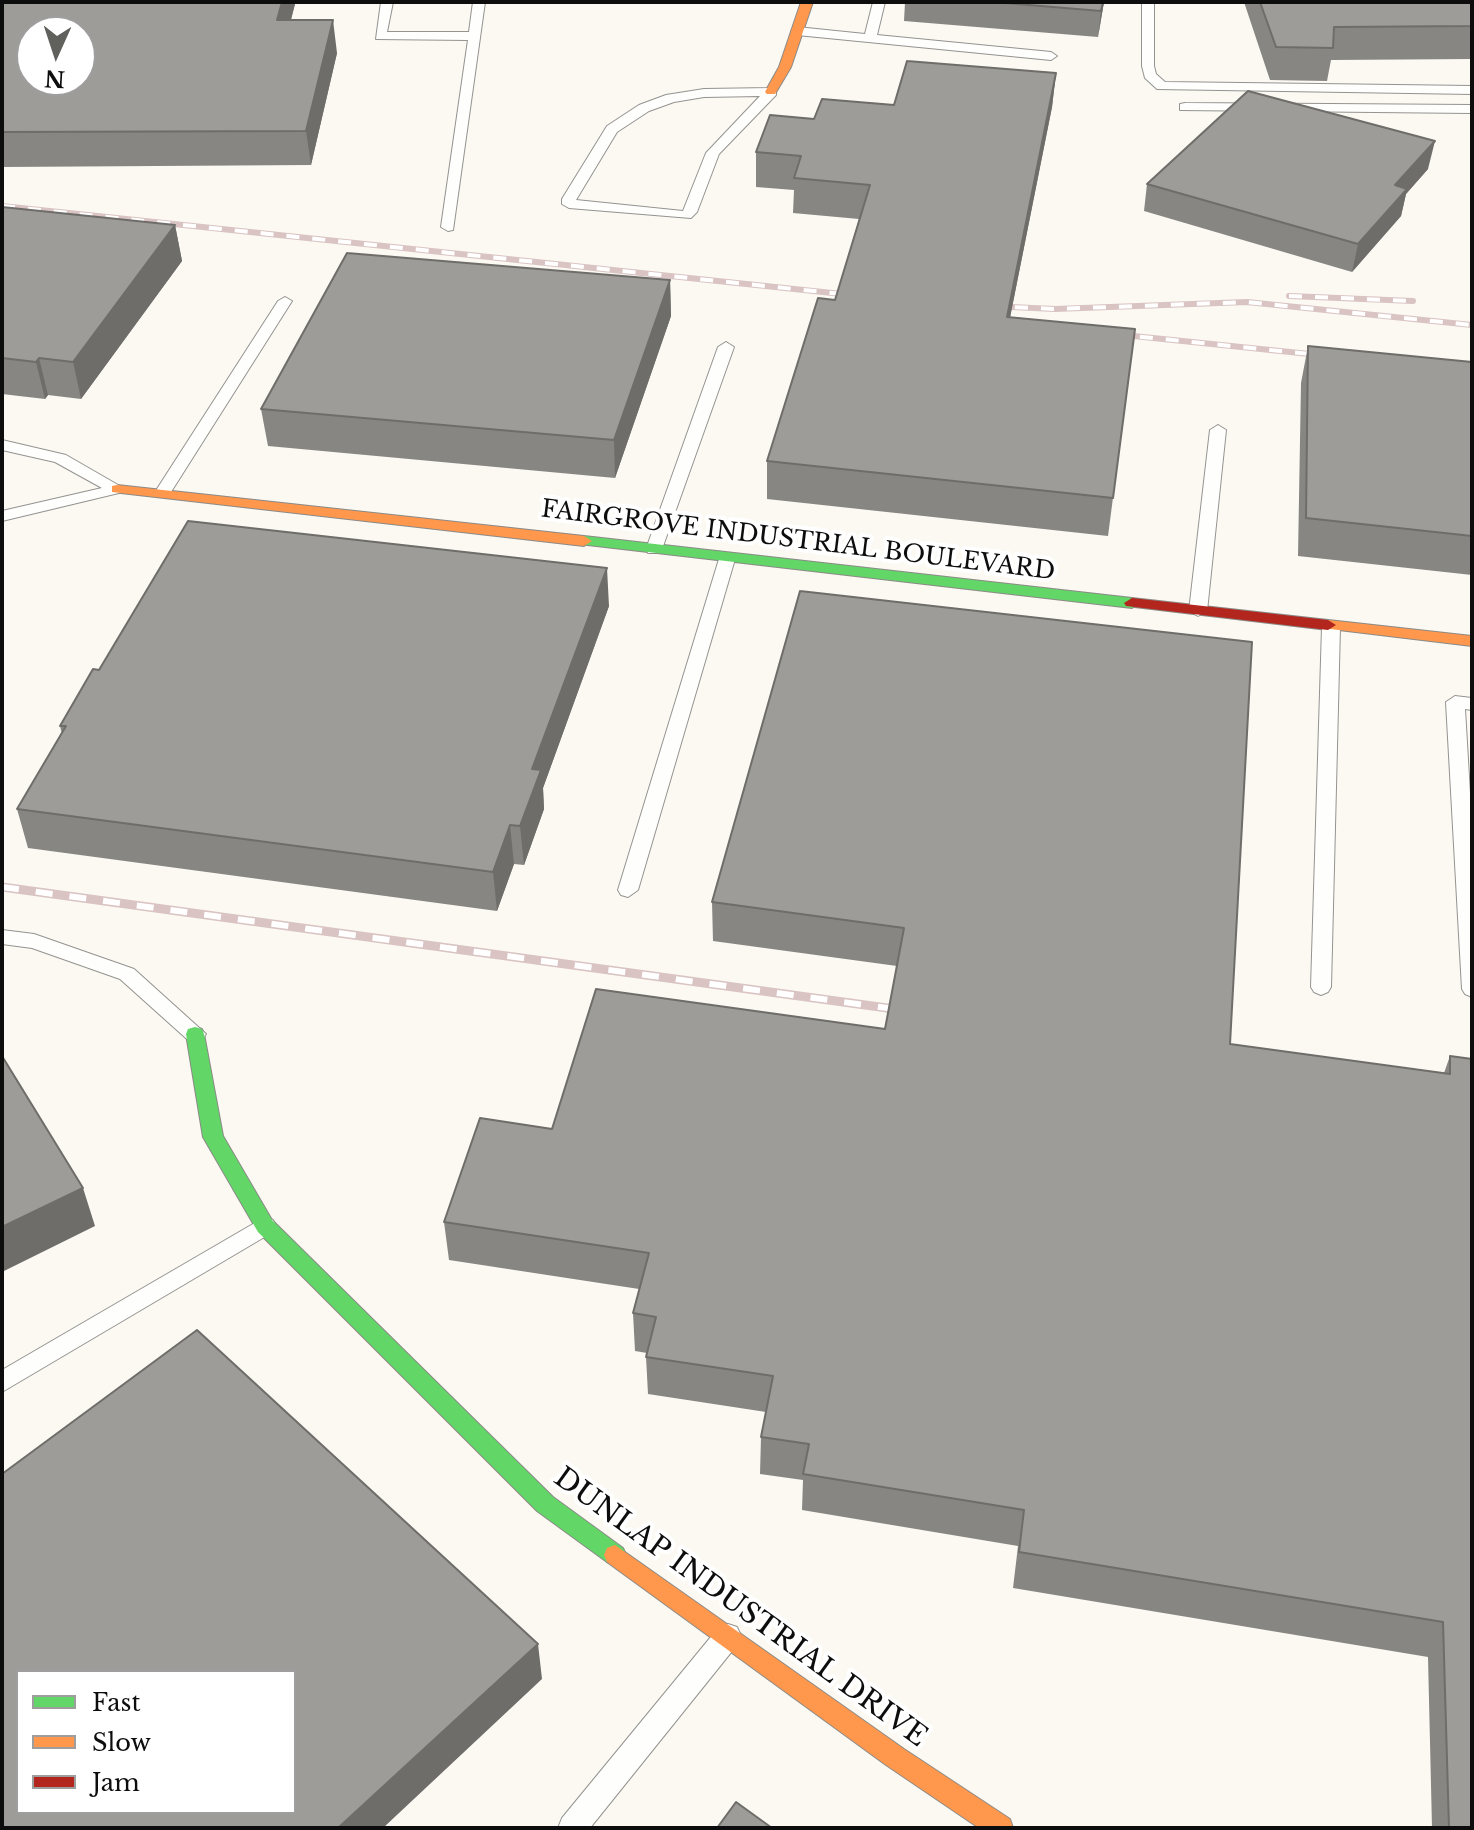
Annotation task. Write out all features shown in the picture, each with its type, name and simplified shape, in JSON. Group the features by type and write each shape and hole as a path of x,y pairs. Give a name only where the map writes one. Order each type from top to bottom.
{"street":[{"path":"771,92 785,67 807,2"},
{"name":"FAIRGROVE INDUSTRIAL BOULEVARD","path":"117,489 1472,641"},
{"name":"DUNLAP INDUSTRIAL DRIVE","path":"195,1034 213,1137 265,1226 545,1504 895,1757 1001,1828"}],"lane":[{"path":"387,2 380,36 475,36"},
{"path":"448,227 479,2"},
{"path":"870,39 879,2"},
{"path":"1148,2 1148,66 1150,75 1162,86 1472,90"},
{"path":"797,31 1051,56"},
{"path":"771,92 713,153 690,212 686,215 569,204 569,199 612,129 644,108 671,98 704,93 771,92"},
{"path":"1185,107 1472,109"},
{"path":"163,492 285,301"},
{"path":"654,549 726,347"},
{"path":"1198,611 1218,430"},
{"path":"2,445 60,458 117,489"},
{"path":"2,516 117,489"},
{"path":"628,890 727,559"},
{"path":"1321,987 1331,627"},
{"path":"1472,704 1455,702 1472,989"},
{"path":"2,937 34,941 127,974 195,1034"},
{"path":"2,1382 265,1226"},
{"path":"572,1828 728,1636"}],"building":[{"path":"2,2 282,2 277,20 333,20 306,131 2,132"},
{"path":"993,2 1103,2 1101,11"},
{"path":"1260,2 1472,2 1472,26 1334,27 1333,48 1276,47"},
{"path":"907,61 1056,73 1007,317 1135,329 1113,498 767,461 818,298 835,300 870,185 794,178 801,156 756,152 770,115 814,119 822,99 894,105"},
{"path":"1248,91 1435,141 1395,185 1407,189 1358,244 1147,184"},
{"path":"2,207 175,225 73,362 39,358 36,362 2,358"},
{"path":"347,253 670,280 614,440 261,409"},
{"path":"1308,346 1472,362 1472,536 1306,518"},
{"path":"188,521 607,568 532,769 541,770 520,826 510,825 493,872 17,809 66,726 60,726 93,669 99,670"},
{"path":"800,591 1252,642 1230,1044 1450,1074 1450,1056 1472,1059 1472,1828 1449,1828 1443,1622 1019,1552 1024,1510 803,1474 809,1444 761,1437 773,1376 646,1357 656,1317 633,1313 649,1253 444,1222 480,1118 552,1129 596,989 885,1029 904,928 712,902"},
{"path":"2,1056 83,1188 2,1227"},
{"path":"197,1330 538,1644 338,1828 2,1828 2,1474"},
{"path":"736,1802 772,1828 717,1828"}],"railway":[{"path":"2,206 861,296"},
{"path":"1289,296 1413,301"},
{"path":"989,306 1055,309 1247,302 1472,325"},
{"path":"1114,334 1329,356"},
{"path":"2,887 909,1011"}],"traffic: fast":[{"path":"584,541 1132,603"},
{"path":"195,1034 213,1137 265,1226 545,1504 615,1555"}],"traffic: slow":[{"path":"771,92 785,67 807,2"},
{"path":"117,489 584,541"},
{"path":"1328,625 1472,641"},
{"path":"615,1555 895,1757 1001,1828"}],"traffic: jam":[{"path":"1132,603 1328,625"}]}
